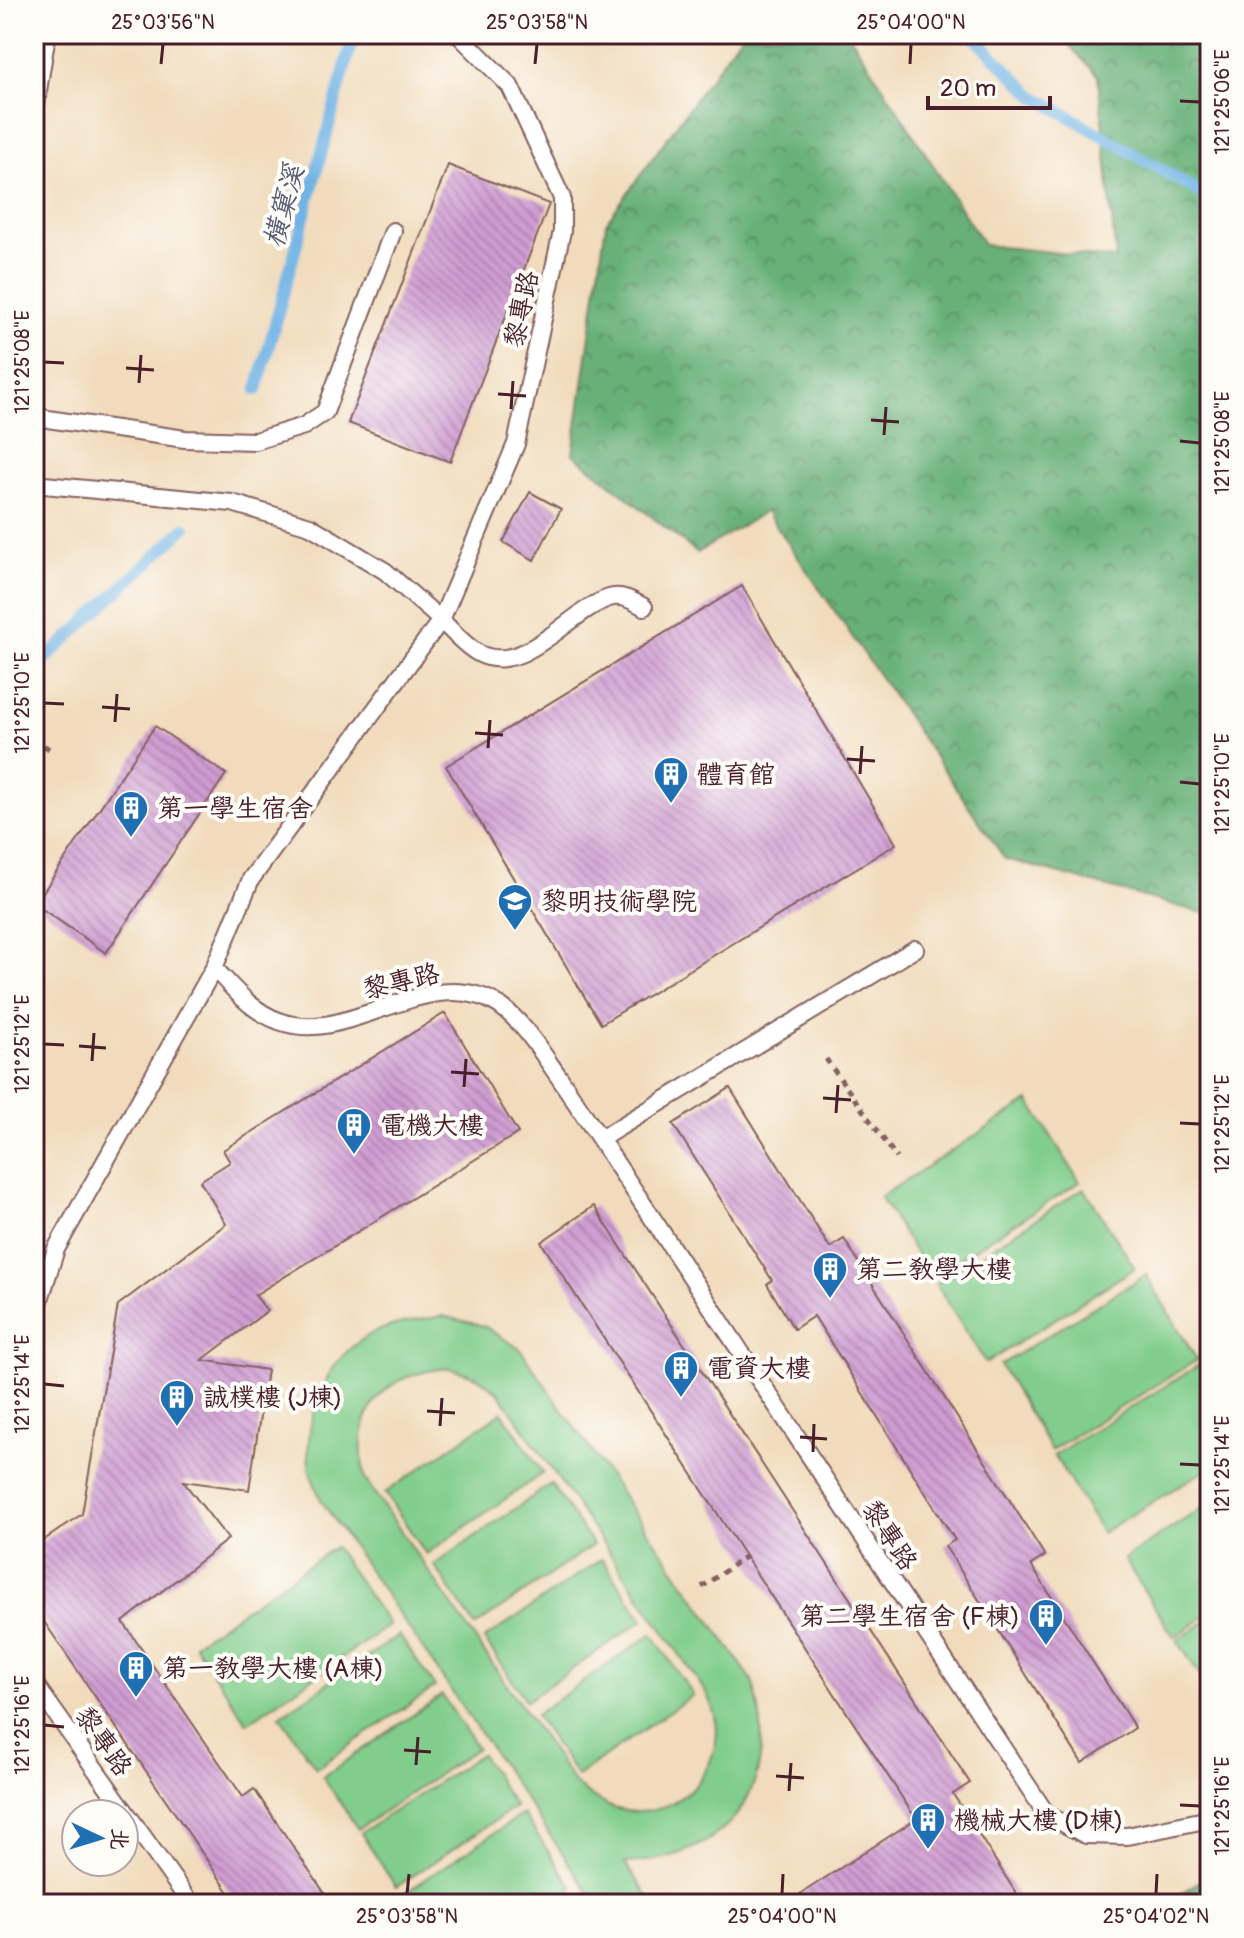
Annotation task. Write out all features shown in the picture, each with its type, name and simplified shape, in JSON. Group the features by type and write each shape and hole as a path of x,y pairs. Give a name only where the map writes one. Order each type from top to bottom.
{"lane":[{"path":"34,116 47,34"},
{"name":"黎專路","path":"34,1318 56,1249 214,968 251,879 441,620 516,444 562,231 562,198 510,86 458,34"},
{"path":"34,417 185,439 241,441 255,441 304,426 325,412 393,231"},
{"path":"34,484 232,503 310,526 385,571 478,653 498,659 518,656 609,598 628,598 644,607"},
{"path":"600,1139 915,949"},
{"name":"黎專路","path":"214,968 251,1007 282,1023 321,1026 429,994 468,992 499,1005 529,1035 600,1139 1047,1815 1086,1835 1127,1836 1210,1819"},
{"name":"黎專路","path":"34,1683 191,1904"}],"path":[{"path":"34,739 54,752"},
{"path":"826,1059 897,1158"},
{"path":"702,1587 746,1556"}],"green space":[{"path":"742,34 849,34 984,245 1116,259 1098,76 1059,34 1210,34 1210,915 1005,859 766,511 697,553 573,454 606,223"},
{"path":"1029,1101 1080,1182 931,1277 880,1197"},
{"path":"1084,1188 1135,1268 986,1363 936,1284"},
{"path":"1146,1275 1197,1360 1051,1450 1000,1365"},
{"path":"443,1316 484,1326 520,1349 752,1680 760,1717 761,1751 754,1782 741,1809 721,1830 695,1847 663,1858 625,1863 653,1904 597,1904 321,1500 312,1479 308,1448 313,1413 326,1380 347,1351 380,1330","holes":["450,1368 477,1377 499,1393 707,1694 717,1724 715,1747 709,1765 699,1780 671,1803 654,1810 636,1812 617,1809 600,1802 575,1784 365,1479 363,1434 376,1400 389,1387 426,1371"]},
{"path":"1199,1365 1210,1382 1210,1467 1102,1533 1054,1455"},
{"path":"502,1412 543,1473 426,1554 385,1493"},
{"path":"551,1484 593,1545 475,1626 434,1565"},
{"path":"1210,1503 1210,1613 1174,1637 1124,1559"},
{"path":"335,1547 389,1625 247,1723 194,1644"},
{"path":"602,1559 643,1620 526,1701 484,1639"},
{"path":"1210,1619 1210,1691 1177,1640"},
{"path":"652,1634 693,1695 577,1776 535,1715"},
{"path":"399,1635 435,1687 316,1768 280,1716"},
{"path":"442,1695 477,1748 358,1829 323,1777"},
{"path":"481,1754 515,1807 396,1887 361,1833"},
{"path":"523,1814 573,1888 549,1904 388,1904"},
{"path":"1210,1874 1210,1904 1165,1904"}],"building":[{"path":"448,165 549,204 450,462 348,423"},
{"path":"530,492 561,509 534,560 503,542"},
{"name":"體育館","path":"742,586 896,844 601,1024 446,766"},
{"name":"第一學生宿舍","path":"155,726 226,774 106,953 35,904"},
{"path":"445,1013 518,1133 255,1295 267,1311 202,1360 267,1370 249,1490 183,1481 228,1539 123,1622 243,1797 254,1789 332,1904 237,1904 34,1607 34,1547 82,1514 118,1305 226,1224 200,1181 230,1162 223,1150"},
{"name":"第二教學大樓","path":"730,1088 830,1248 844,1239 1045,1556 1031,1565 1135,1728 1082,1763 945,1546 955,1540 814,1316 794,1329 767,1284 772,1280 673,1124"},
{"name":"電資大樓","path":"594,1206 970,1783 953,1794 1023,1904 785,1904 916,1819 541,1242"}],"waterway":[{"name":"橫窠溪","path":"257,390 354,34"},
{"path":"971,34 1034,96 1210,198"},
{"name":"橫窠溪","path":"34,670 185,528"}],"place":[{"name":"體育館","path":"671,805"},
{"name":"第一學生宿舍","path":"131,839"},
{"name":"黎明技術學院","path":"515,932"},
{"name":"電機大樓","path":"354,1156"},
{"name":"第二教學大樓","path":"830,1300"},
{"name":"電資大樓","path":"681,1399"},
{"name":"誠樸樓 (J棟)","path":"177,1428"},
{"name":"第二學生宿舍 (F棟)","path":"1046,1647"},
{"name":"第一教學大樓 (A棟)","path":"136,1699"},
{"name":"機械大樓 (D棟)","path":"928,1851"}]}
